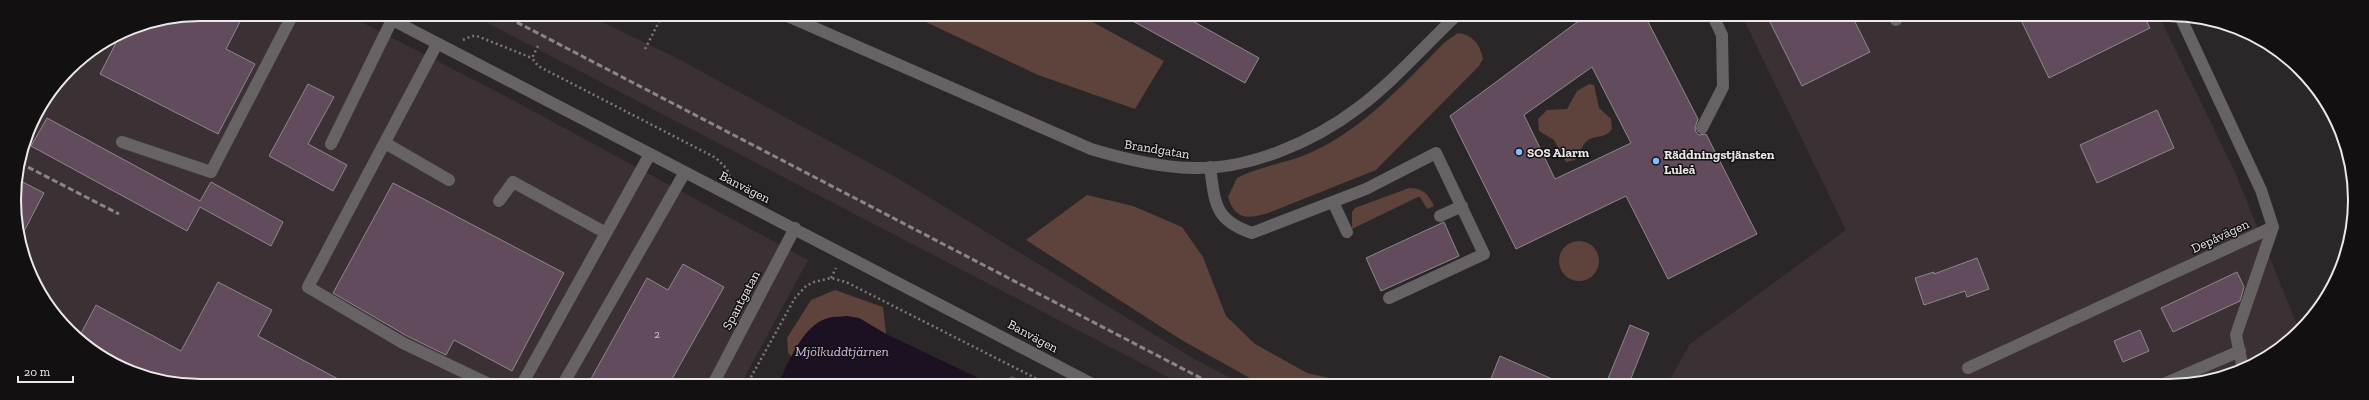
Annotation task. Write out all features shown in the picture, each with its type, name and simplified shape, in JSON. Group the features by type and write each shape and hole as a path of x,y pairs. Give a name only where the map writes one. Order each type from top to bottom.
{"street":[{"path":"122,142 210,172 289,21"},
{"path":"330,144 392,21"},
{"name":"Banvägen","path":"394,21 795,228 1083,379"},
{"name":"Brandgatan","path":"799,21 1091,149 1131,161 1193,168 1210,167 1266,156 1326,130 1375,94 1451,21"},
{"path":"1702,128 1723,87 1722,35 1715,21"},
{"path":"2183,21 2260,190 2273,227 2236,335 2242,363"},
{"path":"438,44 308,287 403,343 478,379"},
{"path":"385,143 449,180"},
{"path":"525,379 650,154"},
{"path":"1210,167 1214,199 1222,216 1234,227 1252,233 1366,189 1436,154 1484,254 1389,298"},
{"path":"566,379 685,172"},
{"path":"499,201 512,182 606,234"},
{"path":"1333,202 1346,232"},
{"path":"1440,216 1462,206"},
{"name":"Depåvägen","path":"1968,368 2273,227"},
{"name":"Spantgatan","path":"716,379 795,228"},
{"path":"2175,379 2240,351"}],"path":[{"path":"646,49 660,21"},
{"path":"461,41 472,36 477,36 532,58 538,66 716,158 727,169 731,181"},
{"path":"532,58 538,46"},
{"path":"750,379 795,298 806,286 831,278 865,291 1037,379"}],"shaded area":[{"path":"188,21 360,21 507,97 808,260 744,379 188,379 165,376 142,370 121,361 91,342 65,318 45,290 30,258 24,235 21,212 21,188 24,165 30,142 39,121 51,101 65,82 82,65 121,39 142,30 165,24"},
{"path":"483,21 600,21 673,56 901,180 1196,360 1233,379 1172,379"},
{"path":"924,21 1091,21 1164,61 1135,109 1038,75"},
{"path":"1744,21 2161,21 2235,172 2297,325 2278,342 2248,361 2227,370 2204,376 2181,379 1670,379 1690,344 1846,230"},
{"path":"1458,33 1472,38 1478,45 1483,59 1479,66 1376,170 1268,213 1248,217 1238,214 1234,210 1228,197 1237,178 1255,170 1303,156 1331,142 1350,130 1383,103 1445,42"},
{"path":"1589,84 1594,85 1599,108 1611,119 1612,129 1606,135 1587,141 1583,145 1575,160 1566,162 1554,140 1539,131 1538,119 1547,110 1567,109 1577,91"},
{"path":"1409,188 1418,189 1424,192 1430,198 1434,206 1427,209 1420,197 1418,197 1352,229 1352,212 1355,208"},
{"path":"1087,195 1133,206 1182,227 1203,257 1226,316 1255,344 1307,373 1334,379 1251,379 1180,339 1026,240"},
{"path":"1583,241 1590,244 1596,250 1599,261 1598,269 1590,278 1583,281 1575,281 1568,278 1560,269 1559,257 1562,250 1571,242"},
{"path":"835,290 883,307 886,334 859,318 812,328 792,357 788,353 787,338 811,300"},
{"path":"1012,376 1019,379 1007,379"}],"water":[{"name":"Mjölkuddtjärnen","path":"847,316 859,318 886,334 980,379 780,379 803,337 819,322 833,317"}],"building":[{"path":"188,21 240,21 226,49 255,64 218,134 100,74 117,41 142,30 165,24"},
{"path":"1133,21 1193,21 1259,58 1245,83"},
{"name":"Räddningstjänsten Luleå","path":"1579,21 1648,21 1698,119 1695,128 1696,132 1699,135 1706,134 1757,234 1668,279 1626,196 1516,249 1450,116","holes":["1592,67 1631,143 1555,179 1524,115"]},
{"path":"1770,21 1854,21 1870,52 1802,86"},
{"path":"2021,21 2146,21 2150,28 2049,78"},
{"path":"308,84 334,97 308,144 347,165 333,191 269,156"},
{"path":"2157,110 2174,148 2097,183 2080,145"},
{"path":"47,118 200,201 211,182 283,222 271,246 200,207 187,231 31,146"},
{"path":"22,182 44,193 24,232 21,212"},
{"path":"393,183 564,273 512,371 454,340 446,355 407,336 333,293"},
{"path":"1444,222 1459,256 1381,291 1366,258"},
{"path":"1977,258 1989,289 1967,297 1965,291 1924,305 1915,278 1934,272 1934,274"},
{"path":"683,264 724,287 672,379 591,379 647,278 668,290"},
{"path":"2237,272 2244,287 2240,301 2173,332 2161,308"},
{"path":"218,282 272,310 258,336 338,379 188,379 165,376 142,370 121,361 101,349 81,334 96,305 181,351"},
{"path":"1630,325 1649,333 1631,379 1608,379"},
{"path":"2140,330 2149,351 2123,362 2114,341"},
{"path":"1500,356 1552,379 1491,379"}],"railway":[{"path":"514,21 1203,379"},
{"path":"24,165 119,214"}],"place":[{"name":"SOS Alarm","path":"1519,152"},
{"name":"Räddningstjänsten Luleå","path":"1656,161"}]}
